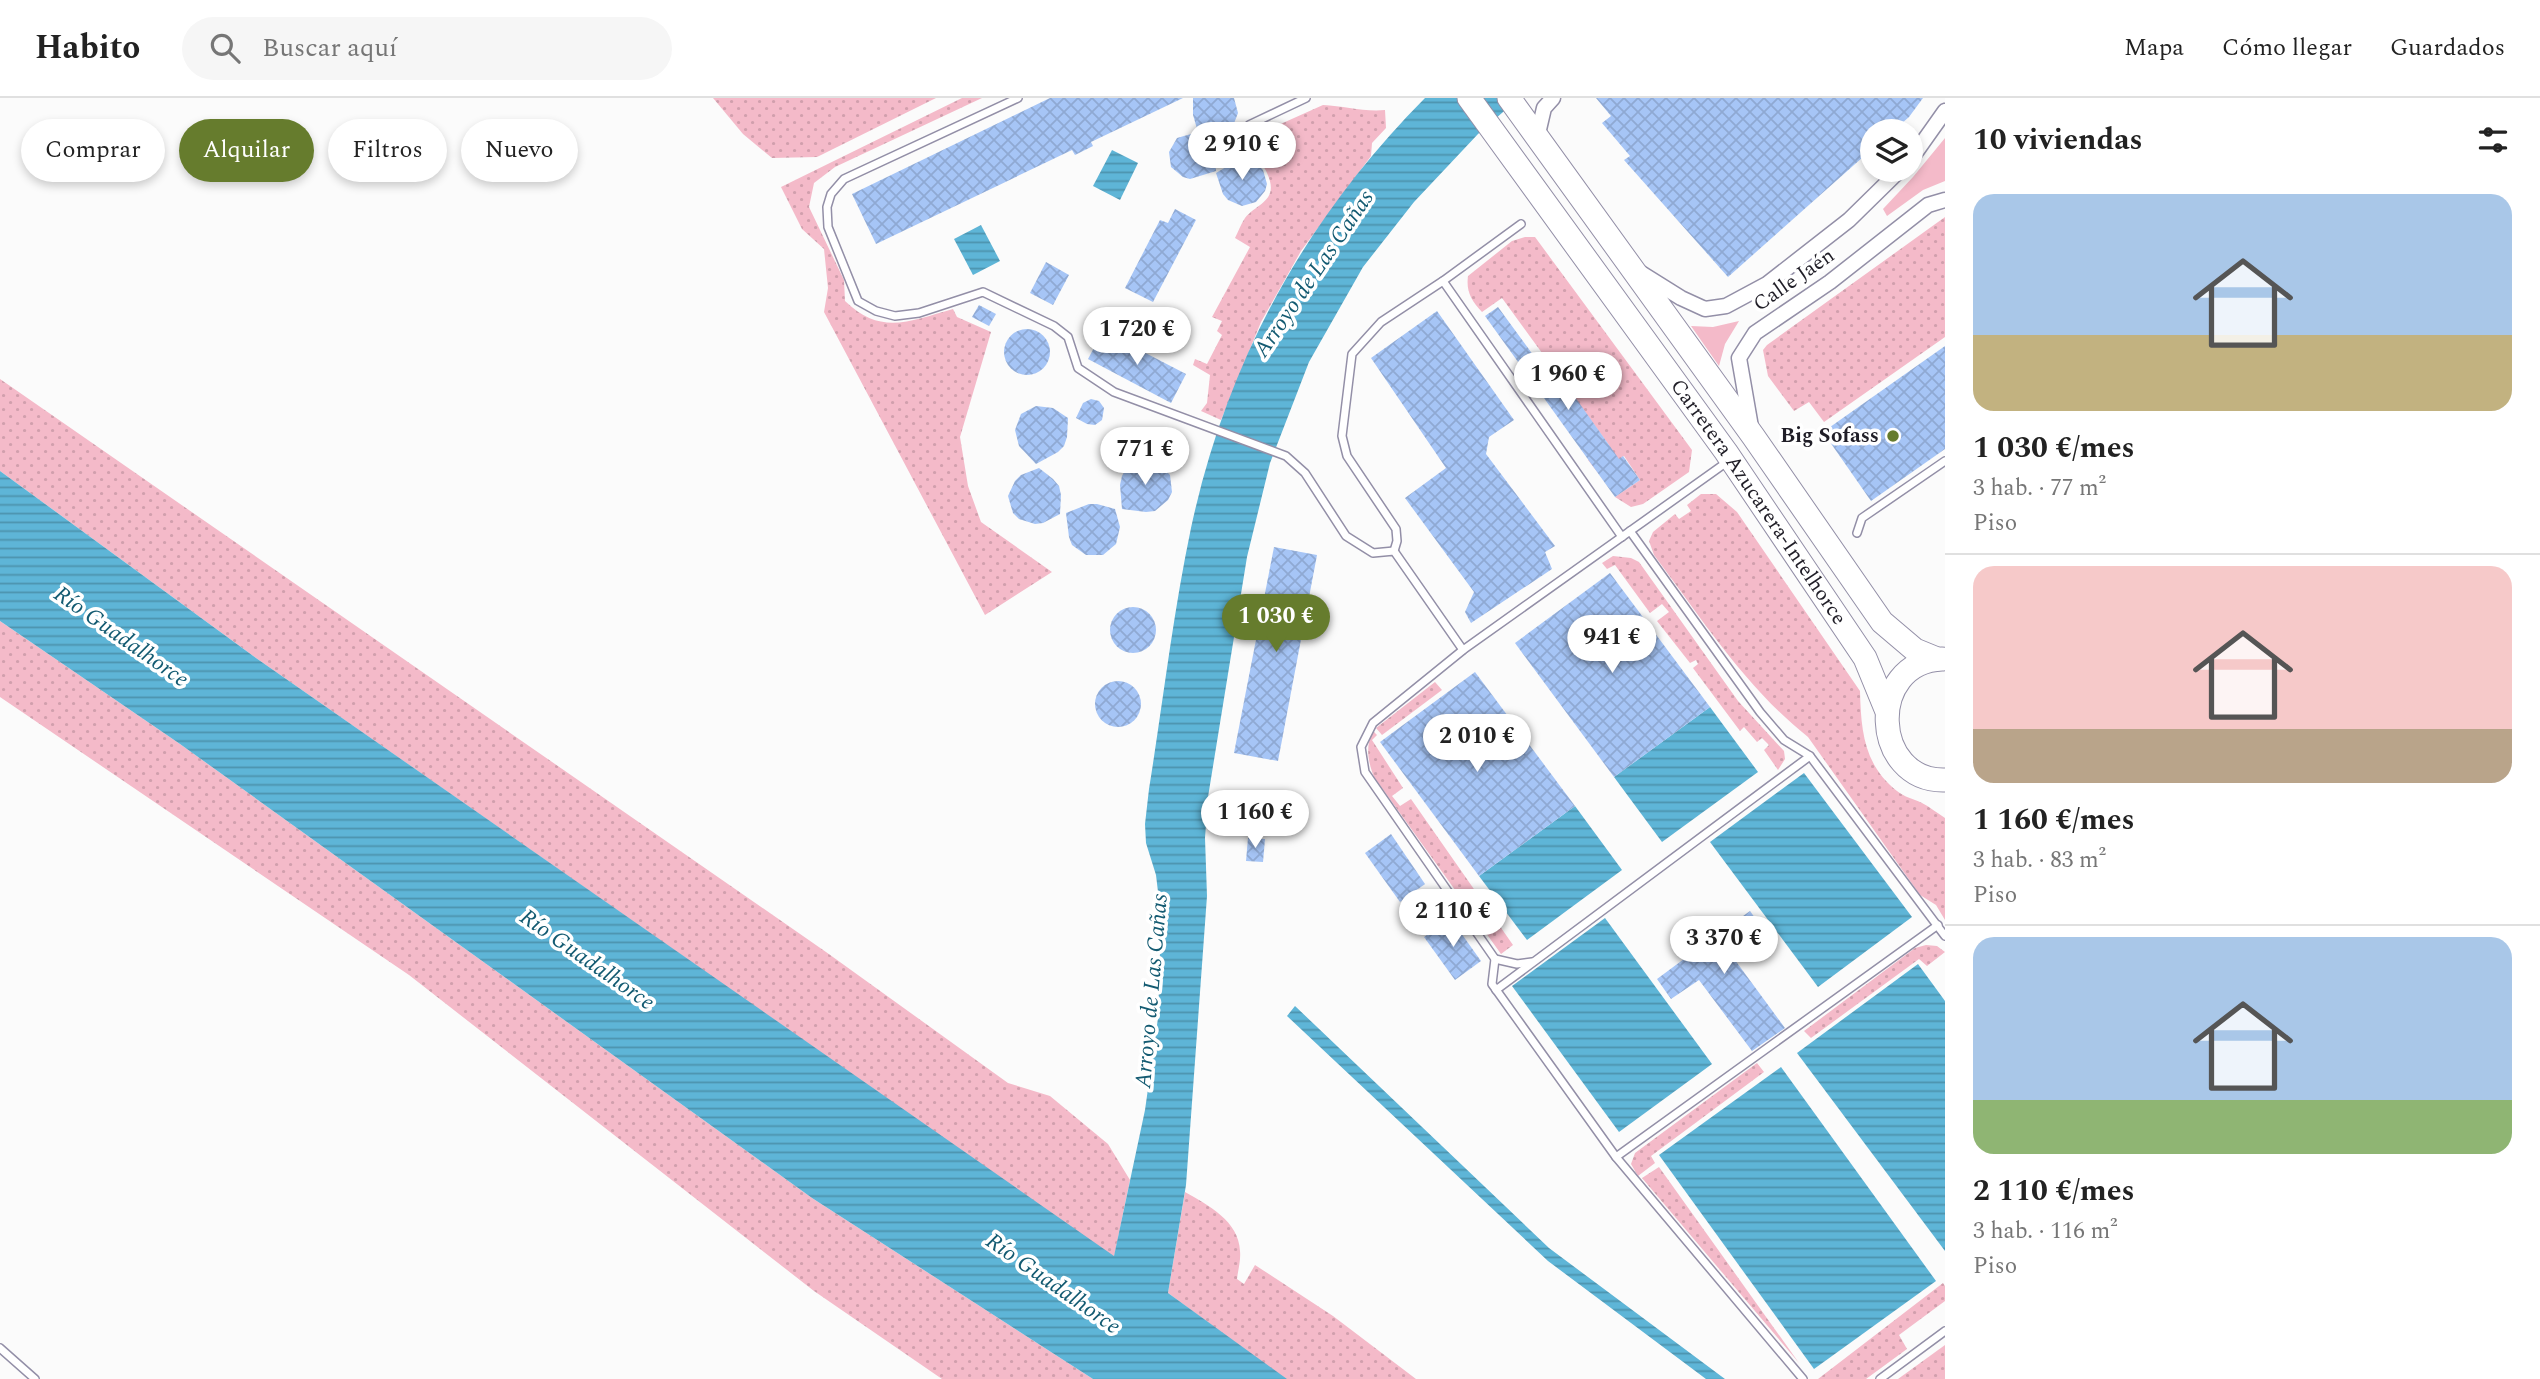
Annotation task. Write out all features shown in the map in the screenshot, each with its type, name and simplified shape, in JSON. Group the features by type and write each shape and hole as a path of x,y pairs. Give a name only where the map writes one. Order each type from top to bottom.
{"main road":[{"name":"Carretera Azucarera-Intelhorce","path":"1469,98 1731,459 1865,658 1886,709 1887,733 1897,756 1915,772 1942,783"},
{"name":"Carretera Azucarera-Intelhorce","path":"1513,103 1537,140 1753,436 1882,622 1915,650 1941,659"},
{"path":"1886,709 1895,687 1912,669 1941,659"}],"street":[{"path":"1537,140 1544,108 1553,98"},
{"path":"1923,142 1945,111"},
{"name":"Calle Jaén","path":"1628,264 1681,299 1705,309 1727,306 1767,284 1849,220 1888,182"},
{"name":"Calle Jaén","path":"1753,436 1739,358 1755,333 1830,282 1928,205 1945,200"}],"lane":[{"path":"1018,98 845,179 831,194 827,207 828,227 858,301 877,311 895,316 919,313 983,292 1054,326 1068,337 1078,368 1114,392 1286,456 1305,472 1346,536 1373,553 1394,551"},
{"path":"1249,125 1306,98"},
{"path":"1394,551 1396,529 1347,456 1342,436 1352,354 1381,322 1521,224"},
{"path":"1443,281 1622,537"},
{"path":"1731,459 1463,650 1373,723 1361,747 1365,772 1495,959 1492,984 1496,990 1616,1157 1802,1379"},
{"path":"1857,533 1862,518 1945,461"},
{"path":"1630,531 1760,712 1784,740 1810,756 1945,936"},
{"path":"1394,551 1463,650"},
{"path":"1496,990 1810,756"},
{"path":"1616,1157 1938,925"},
{"path":"1495,959 1517,964 1534,962"},
{"path":"1880,1379 1945,1331"},
{"path":"0,1348 35,1379"}],"shaded area":[{"path":"713,98 936,98 817,157 772,158 743,134"},
{"path":"962,98 982,98 835,167 814,183 809,207 844,280 845,301 858,312 871,319 896,323 953,309 957,317 991,332 960,437 968,486 981,522 1052,572 985,615 824,312 828,288 824,249 802,229 781,187"},
{"path":"1323,105 1385,110 1386,128 1372,143 1371,156 1301,251 1261,322 1221,420 1201,411 1207,403 1210,375 1193,365 1195,359 1207,364 1222,335 1217,331 1222,321 1212,317 1250,247 1235,238 1245,218 1269,196 1271,190 1266,170 1252,156 1245,140"},
{"path":"1945,138 1945,181 1923,190 1887,216 1883,209 1908,182 1923,182 1923,165"},
{"path":"1945,217 1945,337 1824,422 1809,402 1794,411 1768,376 1763,350"},
{"path":"1535,237 1692,450 1689,472 1643,504 1631,507 1615,497 1640,480 1624,456 1598,473 1588,460 1609,445 1502,298 1482,312 1470,295 1468,276 1512,241"},
{"path":"1739,321 1725,344 1719,366 1691,326 1713,327"},
{"path":"0,379 826,952 1008,1083 1050,1096 1108,1144 1130,1180 1114,1257 256,658 0,471"},
{"path":"1701,494 1716,494 1737,512 1860,691 1863,733 1877,770 1900,793 1945,818 1945,920 1936,905 1920,895 1808,737 1744,674 1654,555 1649,541 1653,532 1675,514 1679,519 1691,511 1687,505"},
{"path":"1613,556 1639,562 1738,701 1784,751 1785,759 1778,770 1764,750 1769,745 1762,738 1757,742 1744,727 1740,731 1693,668 1698,664 1696,660 1690,663 1657,621 1669,612 1662,604 1650,613 1615,565 1607,569 1602,563"},
{"path":"0,621 180,744 812,1198 1093,1379 942,1379 814,1291 409,975 0,697"},
{"path":"1435,682 1442,690 1382,735 1376,728"},
{"path":"1373,731 1377,735 1372,740 1403,788 1392,796 1400,806 1411,799 1513,945 1501,954 1374,777 1368,754"},
{"path":"1937,946 1945,952 1927,966 1919,959 1811,1038 1804,1031 1915,948"},
{"path":"1757,1063 1764,1072 1651,1156 1655,1163 1638,1176 1631,1164 1635,1153"},
{"path":"1659,1167 1799,1363 1642,1178"},
{"path":"1185,1192 1221,1215 1234,1231 1240,1254 1237,1279 1244,1284 1255,1265 1333,1316 1416,1379 1285,1379 1168,1293"},
{"path":"1943,1283 1945,1301 1899,1335 1907,1349 1866,1379 1818,1379"},
{"path":"1945,1345 1945,1379 1898,1379"}],"water":[{"path":"1425,98 1519,98 1478,134 1414,202 1363,267 1309,362 1270,463 1247,557 1208,797 1205,838 1207,896 1186,1185 1168,1293 1287,1379 1093,1379 812,1198 180,744 0,621 0,471 256,658 1114,1256 1145,1110 1158,1018 1161,917 1156,875 1146,843 1149,789 1173,625 1191,528 1206,467 1249,350 1276,296 1343,193 1382,144"},
{"path":"1112,150 1138,163 1120,200 1093,186"},
{"path":"981,225 1000,261 973,275 954,239"},
{"path":"1710,707 1758,772 1662,842 1614,777"},
{"path":"1804,773 1912,917 1818,987 1710,842"},
{"path":"1575,806 1622,870 1527,940 1479,876"},
{"path":"1605,918 1712,1064 1619,1132 1512,986"},
{"path":"1918,964 1945,1001 1945,1251 1797,1053"},
{"path":"1295,1006 1549,1248 1725,1379 1706,1379 1548,1261 1287,1016"},
{"path":"1781,1067 1936,1281 1814,1369 1659,1155"}],"building":[{"path":"1050,98 1183,98 1091,142 1093,146 1075,155 1072,150 876,244 852,194"},
{"path":"1193,98 1234,98 1238,113 1233,126 1209,139 1214,150 1216,171 1190,179 1171,167 1169,152 1177,138 1198,132 1193,115"},
{"path":"1596,98 1923,98 1907,119 1860,119 1860,160 1728,277 1624,160 1630,156 1602,123 1611,116"},
{"path":"1244,160 1263,170 1267,184 1256,202 1242,206 1228,200 1223,194 1216,173 1236,161"},
{"path":"1175,209 1196,220 1153,302 1125,288 1160,220 1168,223"},
{"path":"1046,262 1069,275 1053,305 1030,293"},
{"path":"979,305 996,314 989,326 972,317"},
{"path":"1498,307 1558,389 1565,383 1619,459 1623,456 1640,480 1615,497 1485,316"},
{"path":"1437,311 1514,420 1489,437 1486,454 1555,546 1545,552 1552,569 1471,623 1465,612 1474,592 1405,498 1446,468 1371,358"},
{"path":"1027,329 1043,336 1050,352 1043,368 1027,375 1011,368 1004,352 1011,336"},
{"path":"1103,331 1186,374 1171,403 1088,359"},
{"path":"1945,346 1945,449 1871,501 1823,432"},
{"path":"1091,399 1099,401 1104,408 1102,420 1095,425 1076,418 1083,403"},
{"path":"1036,406 1053,408 1068,418 1064,446 1036,464 1019,446 1015,430 1021,414"},
{"path":"1141,460 1158,463 1170,475 1172,492 1168,500 1155,511 1122,509 1122,476 1126,469"},
{"path":"1039,468 1059,486 1060,514 1035,524 1019,519 1013,513 1008,496 1021,475"},
{"path":"1089,504 1115,509 1120,527 1116,544 1103,555 1086,555 1072,545 1069,537 1066,513"},
{"path":"1274,547 1317,555 1278,761 1234,753"},
{"path":"1610,573 1710,707 1614,777 1515,643"},
{"path":"1133,607 1149,614 1156,630 1149,646 1133,653 1117,646 1110,630 1117,614"},
{"path":"1475,672 1575,806 1479,876 1380,742"},
{"path":"1118,681 1134,688 1141,704 1134,720 1118,727 1102,720 1095,704 1102,688"},
{"path":"1391,834 1425,884 1400,902 1365,853"},
{"path":"1248,838 1265,839 1263,862 1246,861"},
{"path":"1750,911 1765,932 1732,956 1785,1028 1752,1051 1699,980 1671,999 1657,979 1684,959 1671,941 1704,916 1717,935"},
{"path":"1451,919 1481,961 1455,980 1424,937"}],"place":[{"name":"Big Sofass","path":"1893,436"}],"water label":[{"name":"Arroyo de Las Cañas","path":"1314,274"},
{"name":"Río Guadalhorce","path":"121,637"},
{"name":"Río Guadalhorce","path":"587,960"},
{"name":"Arroyo de Las Cañas","path":"1152,991"},
{"name":"Río Guadalhorce","path":"1053,1284"}]}
